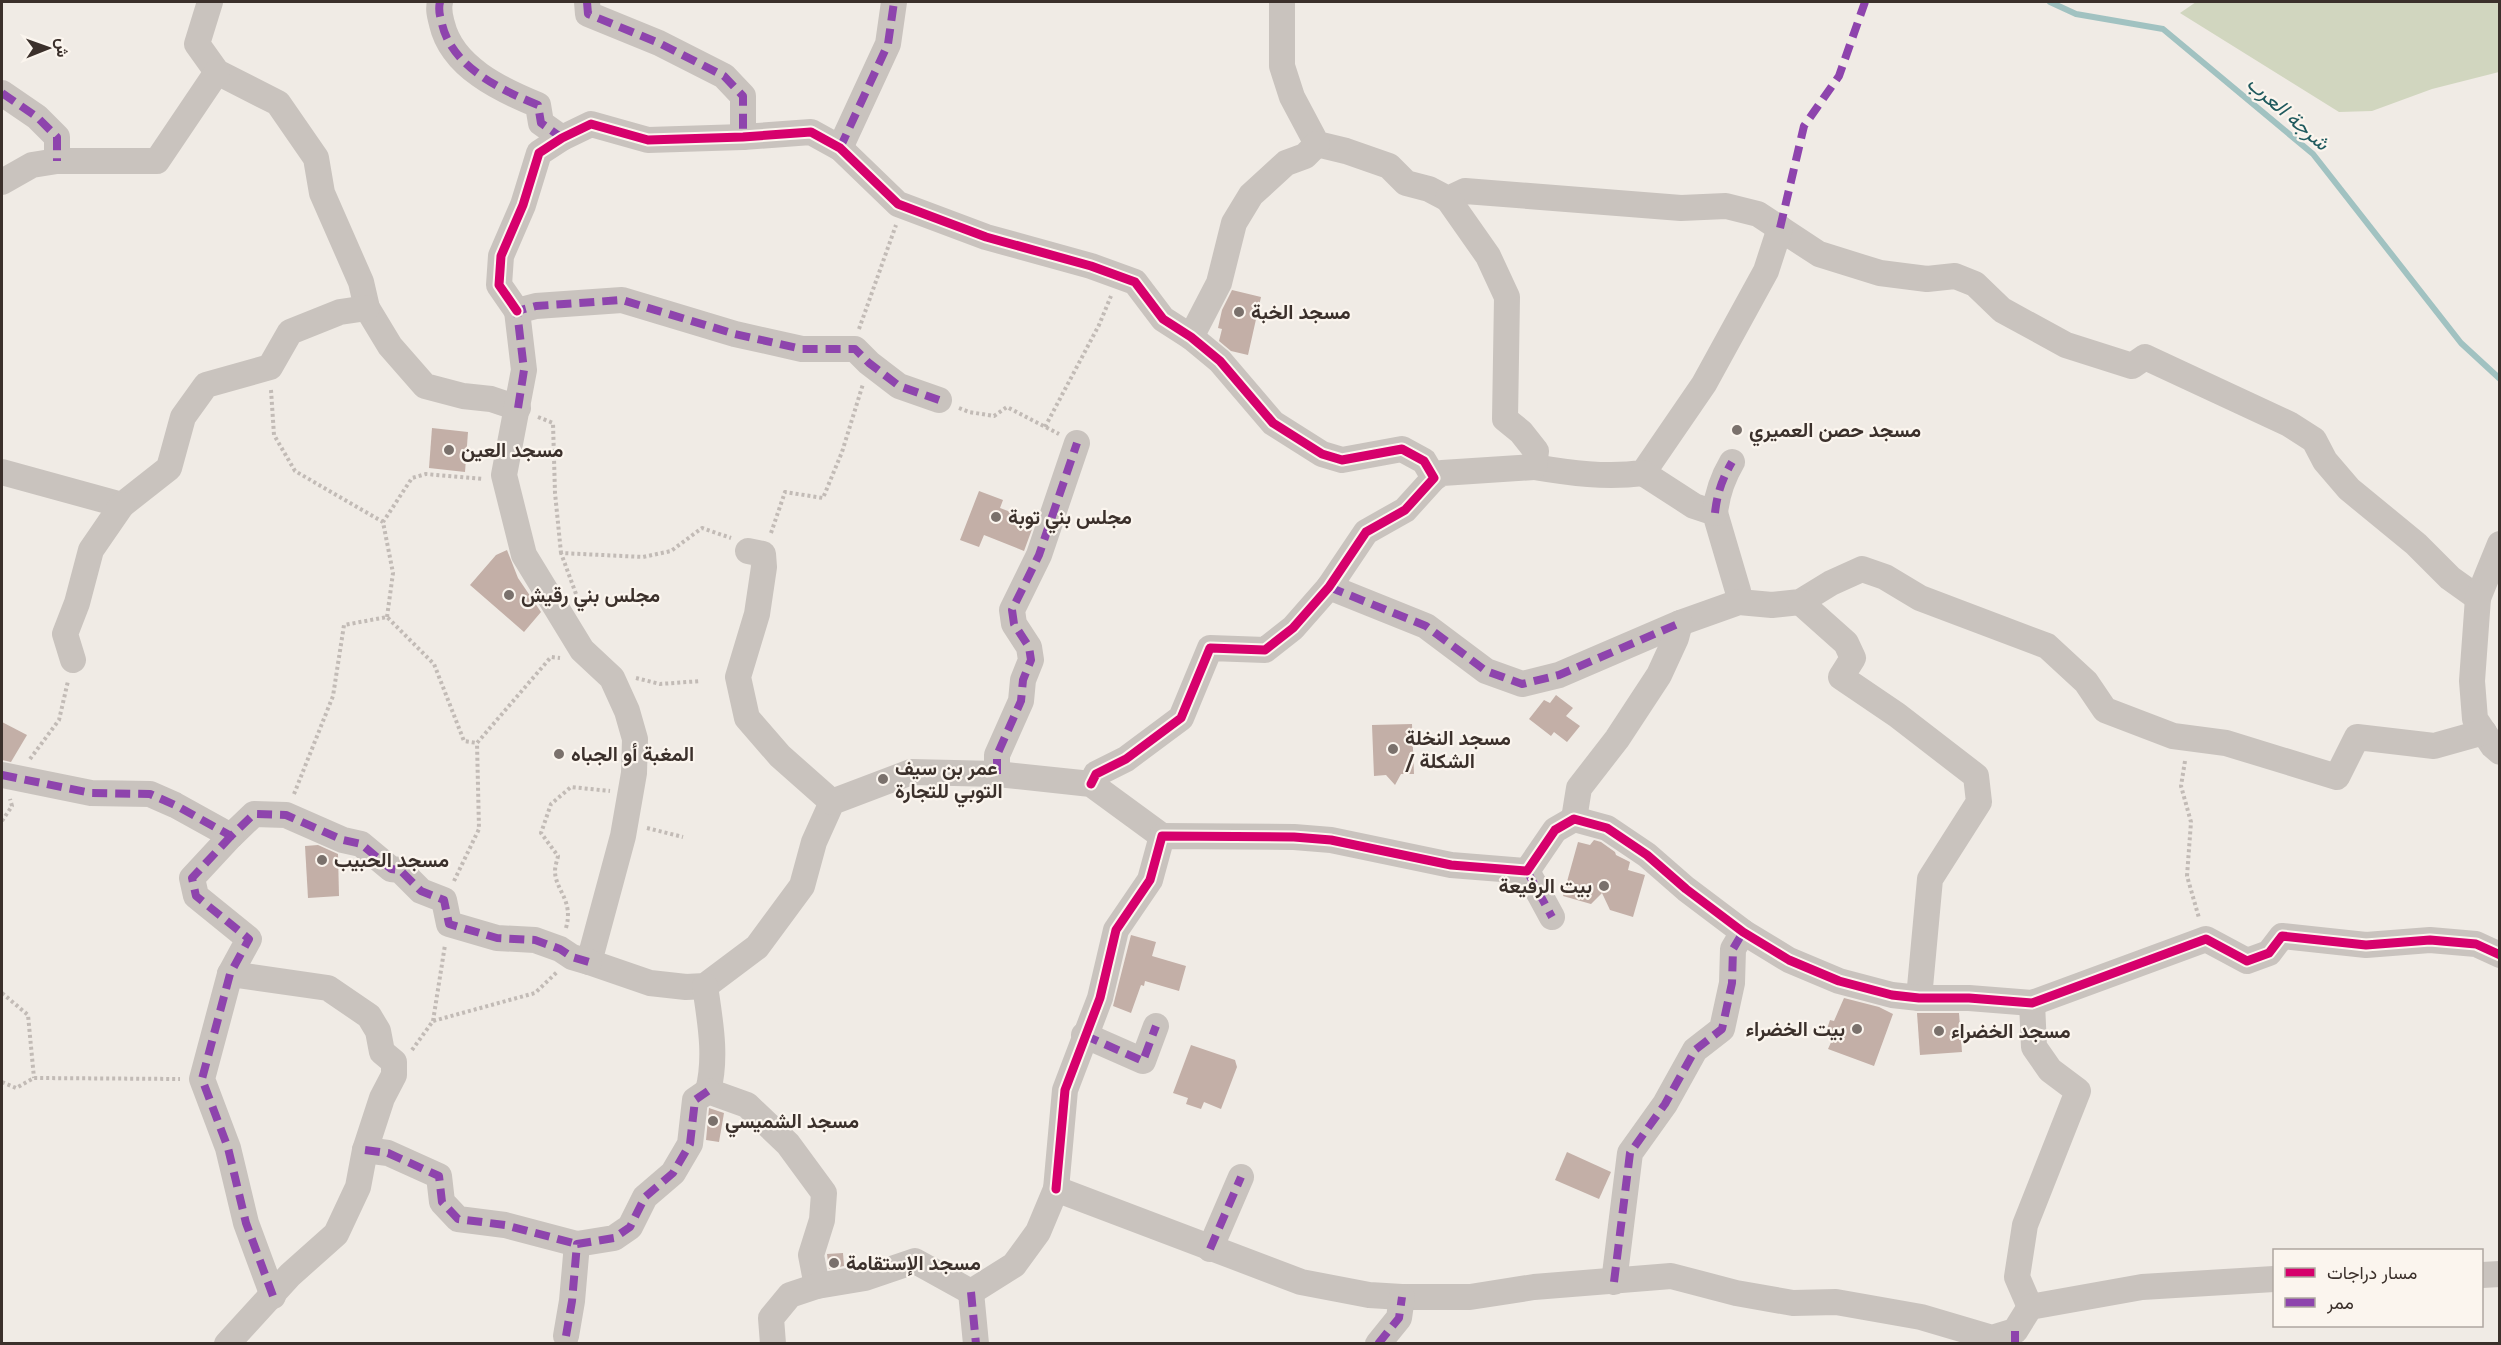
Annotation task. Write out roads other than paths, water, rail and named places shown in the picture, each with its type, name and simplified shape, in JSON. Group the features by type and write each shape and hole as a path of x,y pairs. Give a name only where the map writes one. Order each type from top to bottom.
{"street":[{"path":"210,2 197,44 217,72 278,103 316,158 322,193 361,282 367,308 390,346 425,386 463,396 491,399 518,408"},
{"path":"440,2 438,9 446,40 459,55 476,72 506,92 538,105 541,123 562,138"},
{"path":"587,2 588,14 659,43 724,76 743,96 742,137"},
{"path":"840,148 888,44 894,2"},
{"path":"1282,2 1282,66 1292,97 1317,144 1389,166 1406,183 1430,189 1448,199 1488,256 1507,297 1505,419 1521,432 1536,451 1534,467"},
{"path":"2,182 32,165 57,161 157,161 217,72"},
{"path":"2,93 37,117 57,137 57,161"},
{"path":"574,956 610,891 631,796 635,739 627,711 612,678 582,650 524,555 504,475 524,370 517,311 499,285 501,256 523,204 539,153 562,138 591,124 648,140 811,132 840,148 898,204 986,237 1091,266 1135,282 1163,319 1191,337 1220,361 1273,423 1322,454 1342,459 1402,449 1424,461 1434,477"},
{"path":"1191,337 1219,283 1234,223 1251,195 1286,163 1305,156 1317,144"},
{"path":"1448,199 1465,191 1681,208 1726,206 1758,214 1819,254 1880,273 1927,279 1955,276 1975,284 2002,310 2066,345 2132,366 2145,357 2289,424 2314,440 2325,461 2349,489 2416,544 2451,578 2478,598"},
{"path":"1643,473 1704,384 1766,271 1780,228"},
{"path":"517,311 536,306 622,300 735,334 801,349 862,356 899,386 939,400"},
{"path":"73,660 65,634 91,550 122,505 169,468 183,417 206,385 270,367 290,332 340,312 367,308"},
{"path":"997,774 997,755 1021,701 1023,680 1031,660 1029,647 1014,624 1012,610 1039,555 1077,443"},
{"path":"1732,462 1724,476 1715,513 1738,591 1739,602"},
{"path":"1091,784 1096,774 1126,759 1181,718 1210,648 1265,650 1293,628 1329,587 1366,532 1405,510 1434,477 1442,472 1534,467 1580,474 1643,473 1694,506 1715,513"},
{"path":"2,472 122,505"},
{"path":"2492,742 2475,719 2472,681 2478,598 2499,544"},
{"path":"756,552 764,567 757,614 738,677 747,718 780,756 832,802"},
{"path":"1329,587 1426,626 1486,671 1522,684 1559,675 1680,623 1739,602 1772,605 1800,602 1831,583 1862,569 1885,577 1920,598 2047,646 2085,682 2105,710 2173,736 2226,743 2337,777 2357,737 2434,746 2492,742"},
{"path":"1800,602 1846,643 1853,658 1841,677 1897,715 1976,776 1979,802 1930,879 1919,998"},
{"path":"1574,819 1579,788 1617,739 1659,675 1676,638 1680,623"},
{"path":"273,1296 246,1223 228,1148 202,1079 230,974 249,939 196,896 192,878 254,814 285,815 343,840 361,844 391,869 400,870 447,912 497,938 535,940 650,983 686,987 705,986 757,947 802,886 814,842 832,802 911,772 997,774 1091,784 1162,836 1294,837 1331,840 1451,865 1527,871"},
{"path":"9,776 91,793 150,794 231,836"},
{"path":"1527,871 1555,830 1574,819 1607,828 1647,855 1686,890 1743,932 1789,960 1839,981 1892,995 1919,998 1969,998 2032,1003 2206,939 2247,961 2269,953 2282,936 2366,945 2442,941 2476,945 2499,955"},
{"path":"972,1292 1014,1265 1038,1232 1056,1189 1065,1090 1100,998 1116,930 1150,880 1162,836"},
{"path":"1527,871 1552,916"},
{"path":"1614,1282 1630,1153 1665,1104 1695,1050 1722,1029 1732,983 1733,949 1743,932"},
{"path":"227,1344 290,1275 336,1234 358,1187 365,1150 382,1098 394,1076 394,1062 382,1052 378,1031 369,1016 328,988 230,974"},
{"path":"365,1150 388,1153 439,1176 442,1202 458,1219 505,1225 577,1244 614,1238 630,1227 645,1197 673,1173 690,1144 695,1100 708,1090 712,1074 713,1050 705,986"},
{"path":"1056,1189 1301,1282 1369,1294 1402,1297 1470,1297 1534,1287 1671,1276 1736,1293 1794,1303 1836,1302 1920,1317 1992,1338 2015,1337 2030,1307 2017,1277 2025,1225 2078,1091 2050,1070 2034,1047 2032,1003"},
{"path":"1084,1035 1143,1061 1156,1026"},
{"path":"708,1090 747,1105 788,1144 824,1193 822,1220 811,1255 817,1286"},
{"path":"1210,1249 1241,1177"},
{"path":"566,1336 572,1301 577,1244"},
{"path":"773,1344 771,1318 790,1295 817,1286 865,1278 915,1261 972,1292"},
{"path":"2483,1275 2499,1274"},
{"path":"2030,1307 2142,1287 2273,1279"},
{"path":"972,1292 976,1344"},
{"path":"1378,1344 1399,1318 1402,1297"}],"waterway":[{"name":"شرجة العرب","path":"2050,2 2076,14 2163,29 2313,154 2461,343 2500,379"}],"place":[{"name":"مسجد الخبة","path":"1239,312"},
{"name":"مسجد حصن العميري","path":"1737,430"},
{"name":"مسجد العين","path":"449,450"},
{"name":"مجلس بني توبة","path":"996,517"},
{"name":"مجلس بني رقيش","path":"509,595"},
{"name":"مسجد النخلة / الشكلة","path":"1393,749"},
{"name":"المغبة أو الجباه","path":"559,754"},
{"name":"عمر بن سيف التوبي للتجارة","path":"883,779"},
{"name":"مسجد الحبيب","path":"322,860"},
{"name":"بيت الرفيعة","path":"1604,886"},
{"name":"بيت الخضراء","path":"1857,1029"},
{"name":"مسجد الخضراء","path":"1939,1031"},
{"name":"مسجد الشميسي","path":"713,1121"},
{"name":"مسجد الإستقامة","path":"834,1263"}]}
